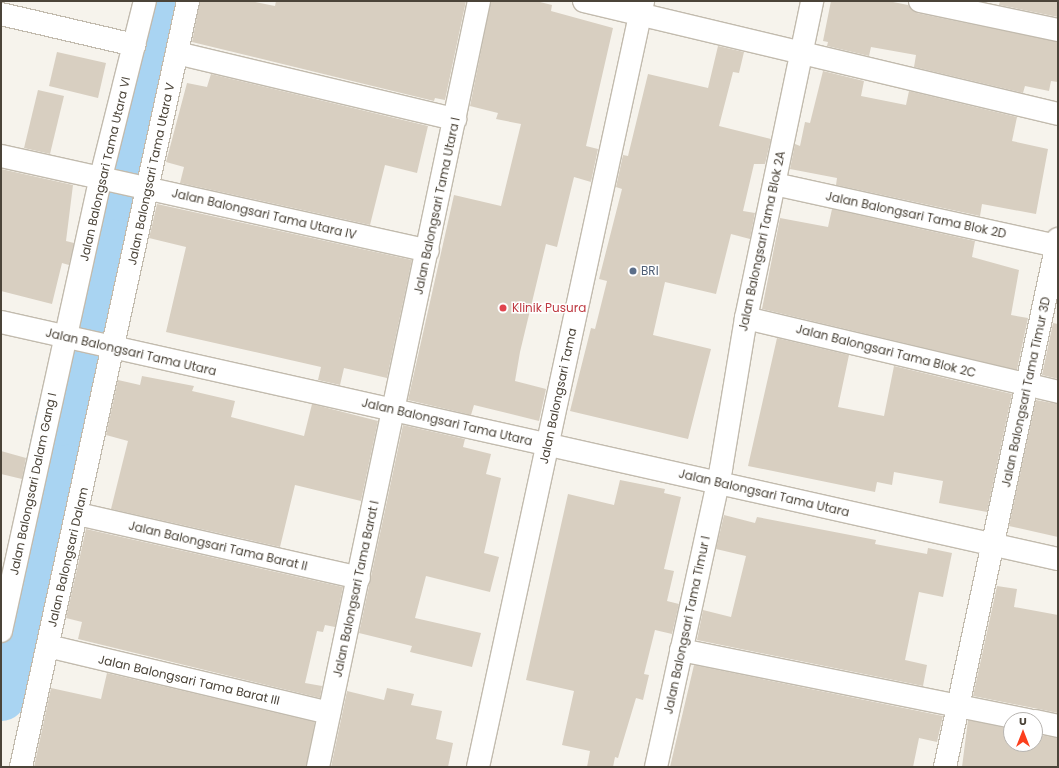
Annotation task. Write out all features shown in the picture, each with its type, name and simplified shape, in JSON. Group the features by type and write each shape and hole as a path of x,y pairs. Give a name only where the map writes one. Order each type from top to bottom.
{"street":[{"name":"Jalan Balongsari Tama Utara VI","path":"70,338 108,178 134,45 145,1"},
{"name":"Jalan Balongsari Tama Utara V","path":"112,347 143,187 177,53 188,1"},
{"name":"Jalan Balongsari Tama Utara I","path":"395,411 479,1"},
{"path":"584,1 642,7 801,50 1058,114"},
{"name":"Jalan Balongsari Tama Blok 2A","path":"718,483 746,318 812,1"},
{"path":"920,1 1058,30"},
{"name":"Jalan Balongsari Tama","path":"478,767 642,7"},
{"path":"1,14 134,45"},
{"path":"177,53 455,119"},
{"name":"Jalan Balongsari Tama Utara IV","path":"1,156 108,178 428,251"},
{"name":"Jalan Balongsari Tama Blok 2D","path":"775,184 1057,243"},
{"name":"Jalan Balongsari Tama Timur 3D","path":"945,767 1057,243"},
{"name":"Jalan Balongsari Tama Blok 2C","path":"746,318 1058,392"},
{"name":"Jalan Balongsari Tama Utara","path":"1,322 1058,558"},
{"name":"Jalan Balongsari Dalam Gang I","path":"1,631 70,338"},
{"name":"Jalan Balongsari Dalam","path":"21,767 78,514 112,347"},
{"name":"Jalan Balongsari Tama Barat I","path":"318,767 395,411"},
{"name":"Jalan Balongsari Tama Timur I","path":"656,767 718,483"},
{"name":"Jalan Balongsari Tama Barat II","path":"78,514 359,578"},
{"name":"Jalan Balongsari Tama Barat III","path":"48,646 329,713"},
{"path":"681,650 1003,715"},
{"path":"1043,723 1058,726"}],"building":[{"path":"200,1 251,1 275,6 276,1 466,1 445,100 435,98 434,101 192,42"},
{"path":"491,1 536,1 552,5 551,11 613,28 586,146 598,149 591,182 574,177 557,247 546,244 520,352 515,381 546,389 539,421 474,405 471,415 408,400 454,195 501,206 521,124 496,119 498,113 470,106"},
{"path":"831,1 888,1 908,5 917,13 1058,42 1058,82 1051,81 1049,91 1025,86 1023,93 914,67 916,55 871,47 869,56 827,46 828,42 823,41"},
{"path":"1000,1 1058,1 1058,17 999,5"},
{"path":"718,46 744,52 739,73 733,72 719,126 771,139 765,164 754,164 743,211 755,213 750,239 731,234 716,294 665,282 653,335 711,349 688,439 570,411 591,328 595,329 607,281 599,279 622,189 616,187 623,155 628,156 648,74 708,88"},
{"path":"57,52 106,63 98,98 49,86"},
{"path":"823,71 864,81 861,96 906,105 909,91 1017,117 1012,141 1048,149 1036,214 982,204 980,216 836,185 837,178 790,169 795,144 800,146 805,122 810,123"},
{"path":"211,74 428,126 417,173 385,165 370,225 180,183 184,167 166,162 187,83 207,87"},
{"path":"38,90 64,96 50,154 24,148"},
{"path":"1,169 73,185 66,241 74,243 69,265 62,263 52,304 1,291"},
{"path":"157,204 412,260 387,378 344,368 340,385 318,380 321,367 166,332 186,247 149,238"},
{"path":"832,209 975,241 972,257 1019,270 1011,315 1028,318 1017,370 762,309 780,218 828,227"},
{"path":"1053,323 1058,324 1058,379 1042,375"},
{"path":"777,338 849,355 838,407 884,416 894,366 1012,394 987,512 939,503 943,481 894,472 892,485 877,482 875,492 748,466"},
{"path":"142,376 194,386 192,391 235,401 231,417 304,436 312,404 378,421 361,501 295,485 280,547 111,509 128,441 106,435 118,380 140,385"},
{"path":"1036,400 1058,404 1058,537 1009,526"},
{"path":"403,425 465,439 463,447 491,454 486,474 501,478 484,553 499,557 490,592 426,576 415,618 481,633 472,667 410,652 412,646 359,633"},
{"path":"1,451 26,458 22,479 1,474"},
{"path":"620,480 665,489 664,493 681,497 664,569 674,571 667,601 679,604 672,634 655,630 644,674 649,675 643,700 636,698 618,758 615,757 613,767 587,767 590,751 562,745 574,691 526,680 568,494 614,505"},
{"path":"724,515 755,523 757,517 876,540 875,544 927,554 928,548 952,553 943,597 919,592 905,660 927,665 923,686 697,640 703,610 731,617 746,556 716,549"},
{"path":"86,529 343,587 335,627 325,625 323,632 317,631 305,683 322,686 320,698 78,639 82,622 66,618"},
{"path":"997,586 1017,589 1014,607 1058,615 1058,713 973,696"},
{"path":"694,665 943,716 937,742 919,738 913,767 670,767"},
{"path":"107,673 315,722 306,767 34,767 51,688 101,699"},
{"path":"387,688 414,694 411,705 442,711 436,739 453,743 448,767 331,767 347,691 384,700"},
{"path":"968,720 1003,727 1003,752 1043,752 1043,735 1058,738 1058,767 962,767"}],"waterway":[{"path":"1,696 59,421 121,196 165,1"}],"place":[{"name":"BRI","path":"633,271"},
{"name":"Klinik Pusura","path":"503,308"}]}
